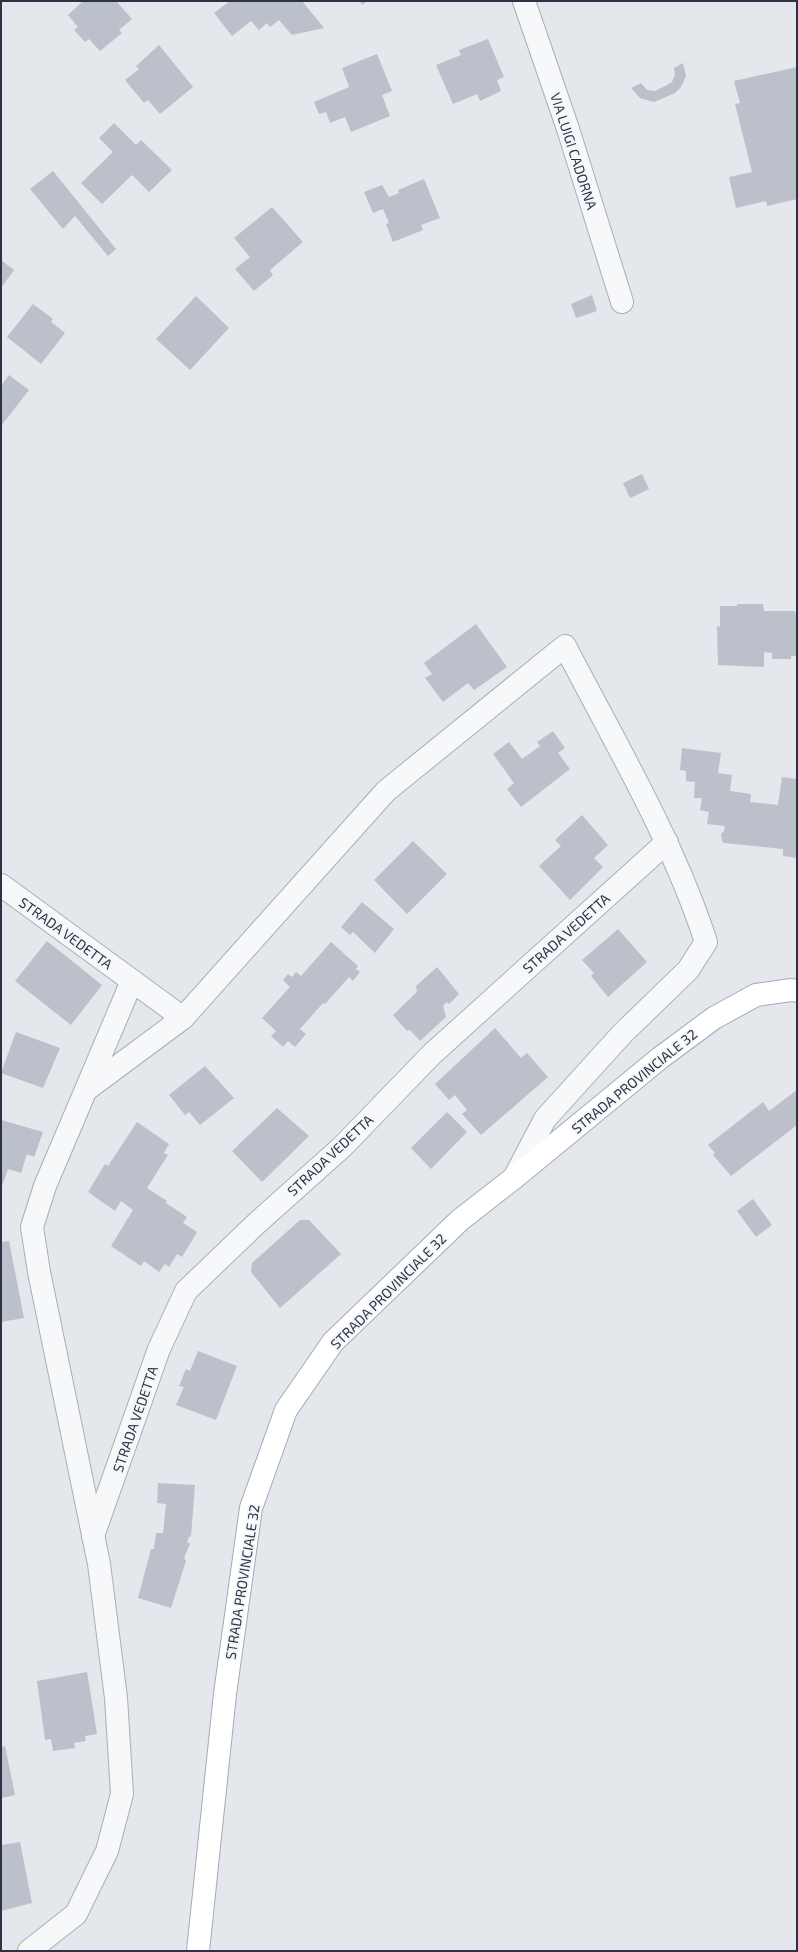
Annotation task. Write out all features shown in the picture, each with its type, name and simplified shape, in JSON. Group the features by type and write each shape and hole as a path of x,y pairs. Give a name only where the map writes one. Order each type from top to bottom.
{"main road":[{"name":"STRADA PROVINCIALE 32","path":"198,1951 225,1694 251,1508 286,1410 333,1342 460,1220 514,1178 660,1058 714,1018 756,995 791,990 797,991"}],"street":[{"name":"VIA LUIGI CADORNA","path":"524,1 568,130 622,302"},
{"path":"86,1090 183,1018 386,791 565,646 667,842 706,942 688,970 622,1034 545,1119 514,1178"},
{"name":"STRADA VEDETTA","path":"93,1536 159,1349 186,1291 258,1222 342,1147 432,1054 667,842"},
{"name":"STRADA VEDETTA","path":"1,885 183,1018"},
{"path":"29,1951 76,1914 107,1851 122,1794 116,1698 100,1564 39,1272 32,1227 46,1186 132,981"}],"building":[{"path":"83,1 116,1 132,19 119,30 122,33 100,51 89,39 85,42 74,30 78,27 68,15"},
{"path":"230,1 302,1 324,28 292,35 279,20 270,27 267,23 259,30 251,21 232,36 214,13"},
{"path":"360,1 368,1 362,5"},
{"path":"488,39 504,77 497,80 501,91 480,101 477,94 453,104 436,65 461,55 459,50"},
{"path":"159,45 193,87 160,114 148,100 144,103 125,80 139,69 136,66"},
{"path":"377,54 392,91 382,95 390,116 351,132 345,117 330,123 326,112 319,114 314,102 349,87 342,68"},
{"path":"683,63 686,76 681,87 675,93 654,102 640,98 631,88 641,83 647,90 655,91 672,82 675,75 674,68"},
{"path":"797,67 797,199 767,206 766,201 736,208 729,177 752,172 735,104 740,103 734,81"},
{"path":"114,123 136,145 141,140 172,170 149,192 132,175 102,204 81,183 113,152 99,138"},
{"path":"53,171 116,249 108,256 75,216 63,229 30,189"},
{"path":"424,179 440,218 421,225 423,230 393,242 386,224 389,223 383,209 373,213 364,192 382,185 389,197 399,193 398,190"},
{"path":"272,207 303,242 270,270 273,275 254,291 235,269 250,257 234,238"},
{"path":"1,260 14,270 1,288"},
{"path":"592,295 597,311 576,318 571,304"},
{"path":"196,296 229,328 190,370 156,339"},
{"path":"33,304 53,319 51,322 65,333 41,364 7,337"},
{"path":"9,375 29,390 1,426 1,386"},
{"path":"642,474 649,489 630,498 623,483"},
{"path":"737,604 763,604 764,611 795,611 795,613 797,613 797,656 791,656 791,659 772,659 772,653 764,652 764,667 718,665 717,626 720,627 720,606 737,606"},
{"path":"476,624 507,667 474,690 468,683 443,702 425,678 432,674 424,663"},
{"path":"553,731 565,748 558,753 570,769 521,807 507,789 514,783 493,754 509,742 522,759 540,746 537,742"},
{"path":"682,748 721,753 718,773 732,775 730,791 751,794 750,802 778,805 782,777 797,779 797,858 783,856 783,849 724,843 722,841 721,834 724,831 725,826 707,824 709,812 700,810 702,798 694,798 695,782 686,781 686,771 680,770"},
{"path":"582,815 608,845 594,858 603,867 570,900 539,866 561,846 555,840"},
{"path":"413,841 447,874 407,914 374,880"},
{"path":"362,902 394,929 375,953 353,932 350,935 341,927"},
{"path":"618,929 647,962 608,997 591,976 594,973 582,960"},
{"path":"47,941 102,985 71,1025 15,981"},
{"path":"331,942 358,966 356,969 360,972 353,981 349,977 300,1029 306,1034 295,1047 288,1041 283,1047 271,1036 276,1031 262,1018 290,987 283,980 288,974 292,977 296,972 301,976"},
{"path":"437,967 459,994 449,1004 447,1002 443,1006 446,1017 420,1041 410,1030 407,1031 393,1015 417,992 416,986"},
{"path":"495,1028 521,1058 527,1053 548,1077 481,1135 462,1114 467,1110 455,1095 449,1100 435,1084"},
{"path":"16,1032 60,1048 43,1088 1,1073"},
{"path":"205,1066 234,1098 200,1125 189,1112 185,1115 169,1095"},
{"path":"797,1090 797,1125 731,1176 713,1155 715,1153 708,1145 763,1102 769,1111"},
{"path":"277,1108 309,1136 262,1182 232,1151"},
{"path":"447,1112 467,1132 431,1169 411,1148"},
{"path":"1,1120 43,1132 34,1157 27,1154 21,1173 8,1169 1,1189"},
{"path":"137,1122 169,1144 164,1153 168,1155 147,1188 167,1201 166,1203 187,1217 183,1223 197,1232 182,1257 177,1254 169,1267 165,1264 159,1272 144,1261 141,1266 111,1246 133,1210 121,1201 115,1211 88,1192 105,1164 108,1166"},
{"path":"753,1199 772,1225 756,1237 737,1211"},
{"path":"300,1220 309,1220 341,1254 280,1308 251,1272 252,1263"},
{"path":"9,1241 24,1318 1,1322 1,1242"},
{"path":"198,1351 237,1366 216,1420 176,1405 184,1387 179,1386 186,1369 190,1371"},
{"path":"158,1483 195,1485 191,1536 187,1542 190,1544 184,1558 186,1561 171,1608 138,1598 151,1549 154,1549 156,1533 163,1533 166,1504 157,1503"},
{"path":"87,1672 97,1734 85,1736 86,1741 74,1743 75,1748 53,1751 51,1739 45,1740 37,1681"},
{"path":"5,1746 15,1795 1,1798 1,1747"},
{"path":"20,1842 32,1903 1,1911 1,1845"}]}
